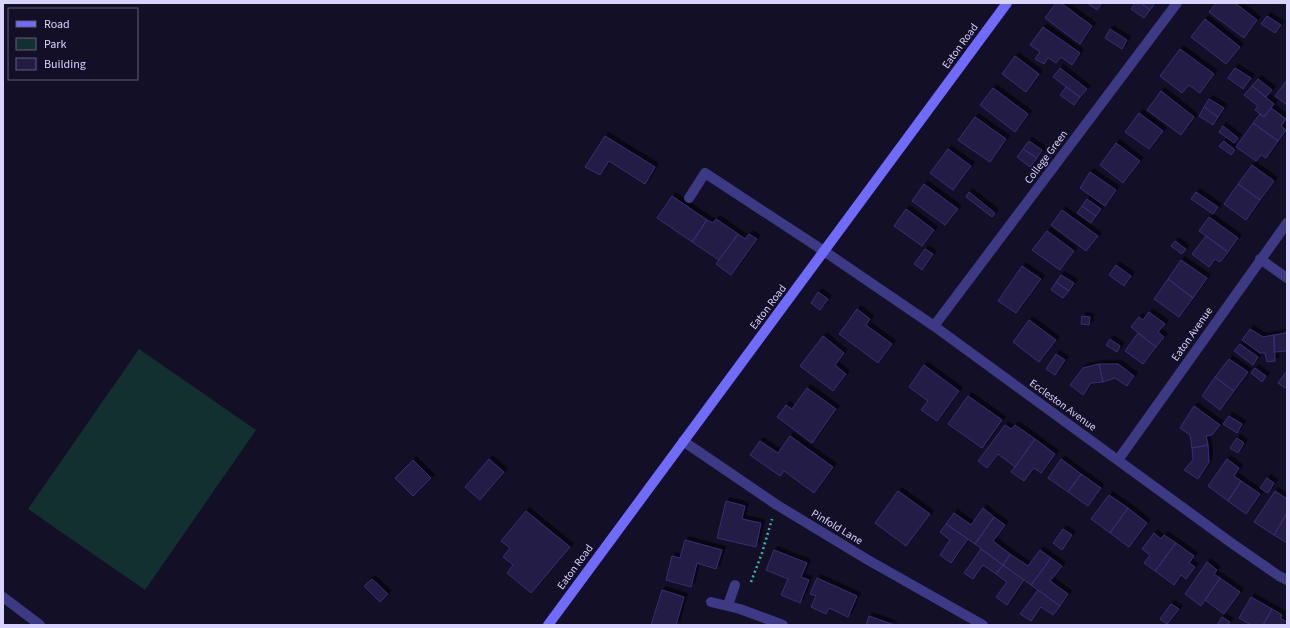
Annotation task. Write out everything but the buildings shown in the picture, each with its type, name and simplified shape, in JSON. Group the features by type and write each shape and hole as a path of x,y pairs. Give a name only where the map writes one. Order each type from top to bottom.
{"street":[{"name":"Eaton Road","path":"548,625 1007,3"},
{"name":"College Green","path":"934,326 1177,3"},
{"name":"Eccleston Avenue","path":"689,198 704,173 824,251 934,326 1230,542 1287,580"},
{"name":"Eaton Avenue","path":"1118,460 1287,223"},
{"path":"1260,259 1287,278"},
{"name":"Pinfold Lane","path":"683,441 777,505 868,560 983,625"},
{"path":"728,605 735,585"},
{"path":"3,597 40,625"},
{"path":"710,602 728,605 783,625"}],"path":[{"path":"740,609 762,553 777,505"}],"green space":[{"path":"139,349 256,430 145,590 28,509"}]}
